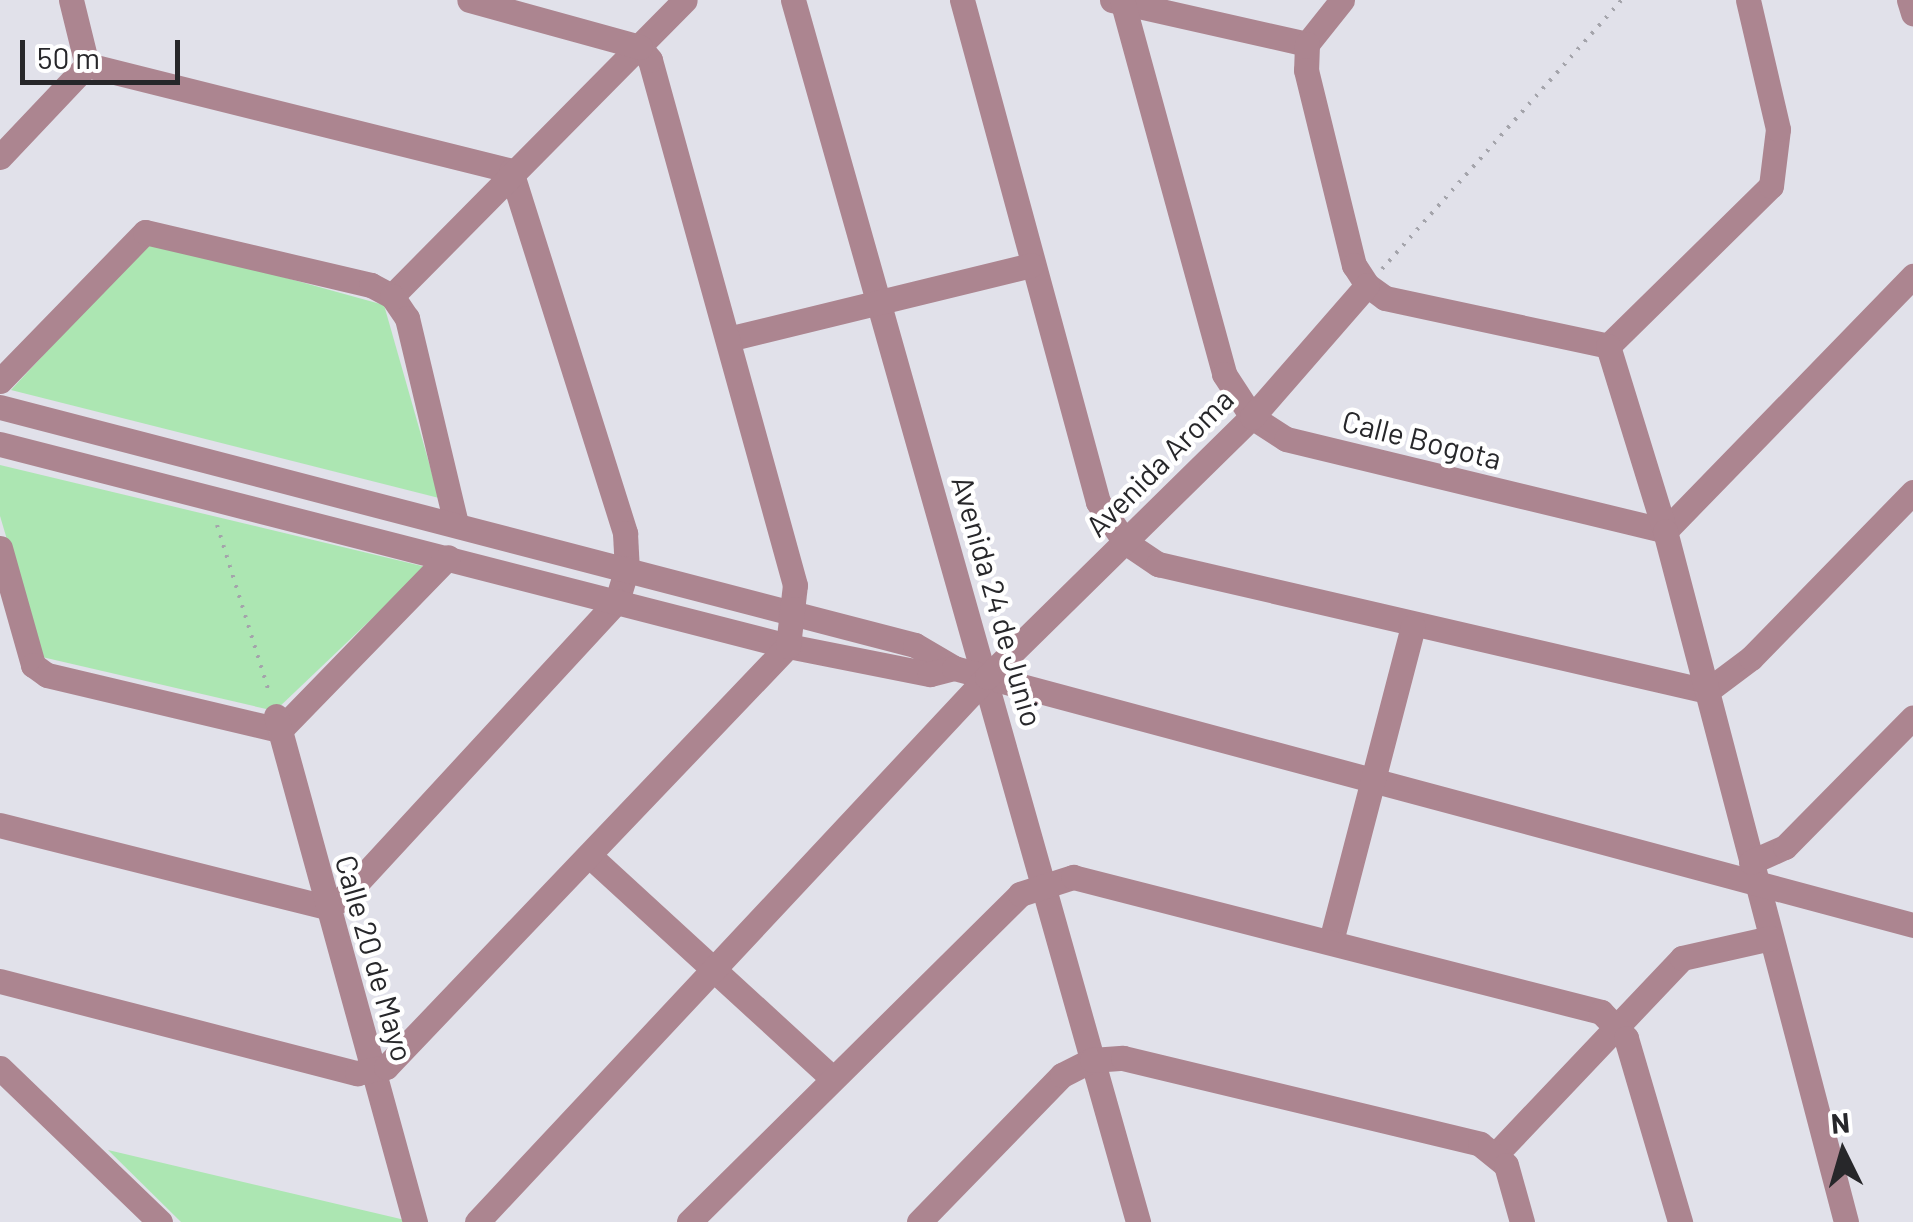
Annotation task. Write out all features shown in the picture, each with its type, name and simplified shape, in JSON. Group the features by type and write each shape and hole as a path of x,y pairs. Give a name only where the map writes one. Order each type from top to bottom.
{"street":[{"path":"71,0 87,65"},
{"path":"469,0 640,47"},
{"path":"392,296 510,171 685,0"},
{"name":"Avenida 24 de Junio","path":"794,0 876,303 988,678 1138,1222"},
{"path":"962,0 1098,502 1125,542 1158,564 1413,627 1706,691 1751,658 1913,492"},
{"path":"1342,0 1307,44 1306,70 1354,265 1368,285 1385,298 1608,346"},
{"path":"1608,346 1771,186 1778,129 1748,0"},
{"path":"1909,0 1913,13"},
{"path":"1118,1 1307,44"},
{"name":"Calle Bogota","path":"1118,1 1224,374 1252,417 1286,439 1665,531"},
{"path":"0,981 357,1073 386,1067 592,858 788,646 797,614 728,340 640,47"},
{"path":"0,157 87,65"},
{"path":"87,65 510,171"},
{"path":"0,825 326,907 618,601 627,568 619,515 510,171"},
{"path":"0,381 145,232 392,296 407,318 456,524"},
{"path":"728,340 1031,264"},
{"path":"1665,531 1913,276"},
{"name":"Avenida Aroma","path":"477,1222 988,678 1252,417 1368,285"},
{"path":"1608,346 1665,531 1846,1222"},
{"path":"0,407 915,644 954,668 988,678 1374,778 1753,870 1913,924"},
{"path":"0,444 788,646 919,672 954,668"},
{"path":"0,548 34,665 47,675 277,721 448,557"},
{"path":"1331,941 1413,627"},
{"path":"1753,870 1785,846 1913,717"},
{"name":"Calle 20 de Mayo","path":"277,721 415,1222"},
{"path":"592,858 832,1078"},
{"path":"689,1222 1020,894 1044,880 1074,877 1600,1012 1617,1024 1680,1222"},
{"path":"1498,1152 1682,958 1772,938"},
{"path":"919,1222 1062,1074 1092,1060 1122,1058 1498,1152"},
{"path":"0,1068 160,1222"},
{"path":"1498,1152 1522,1222"}],"path":[{"path":"1368,285 1622,0"},
{"path":"208,496 277,721"}],"green space":[{"path":"150,240 384,305 439,498 11,390"},
{"path":"0,465 426,567 275,711 42,657 0,516"},
{"path":"108,1150 405,1220 405,1222 181,1222"}]}
